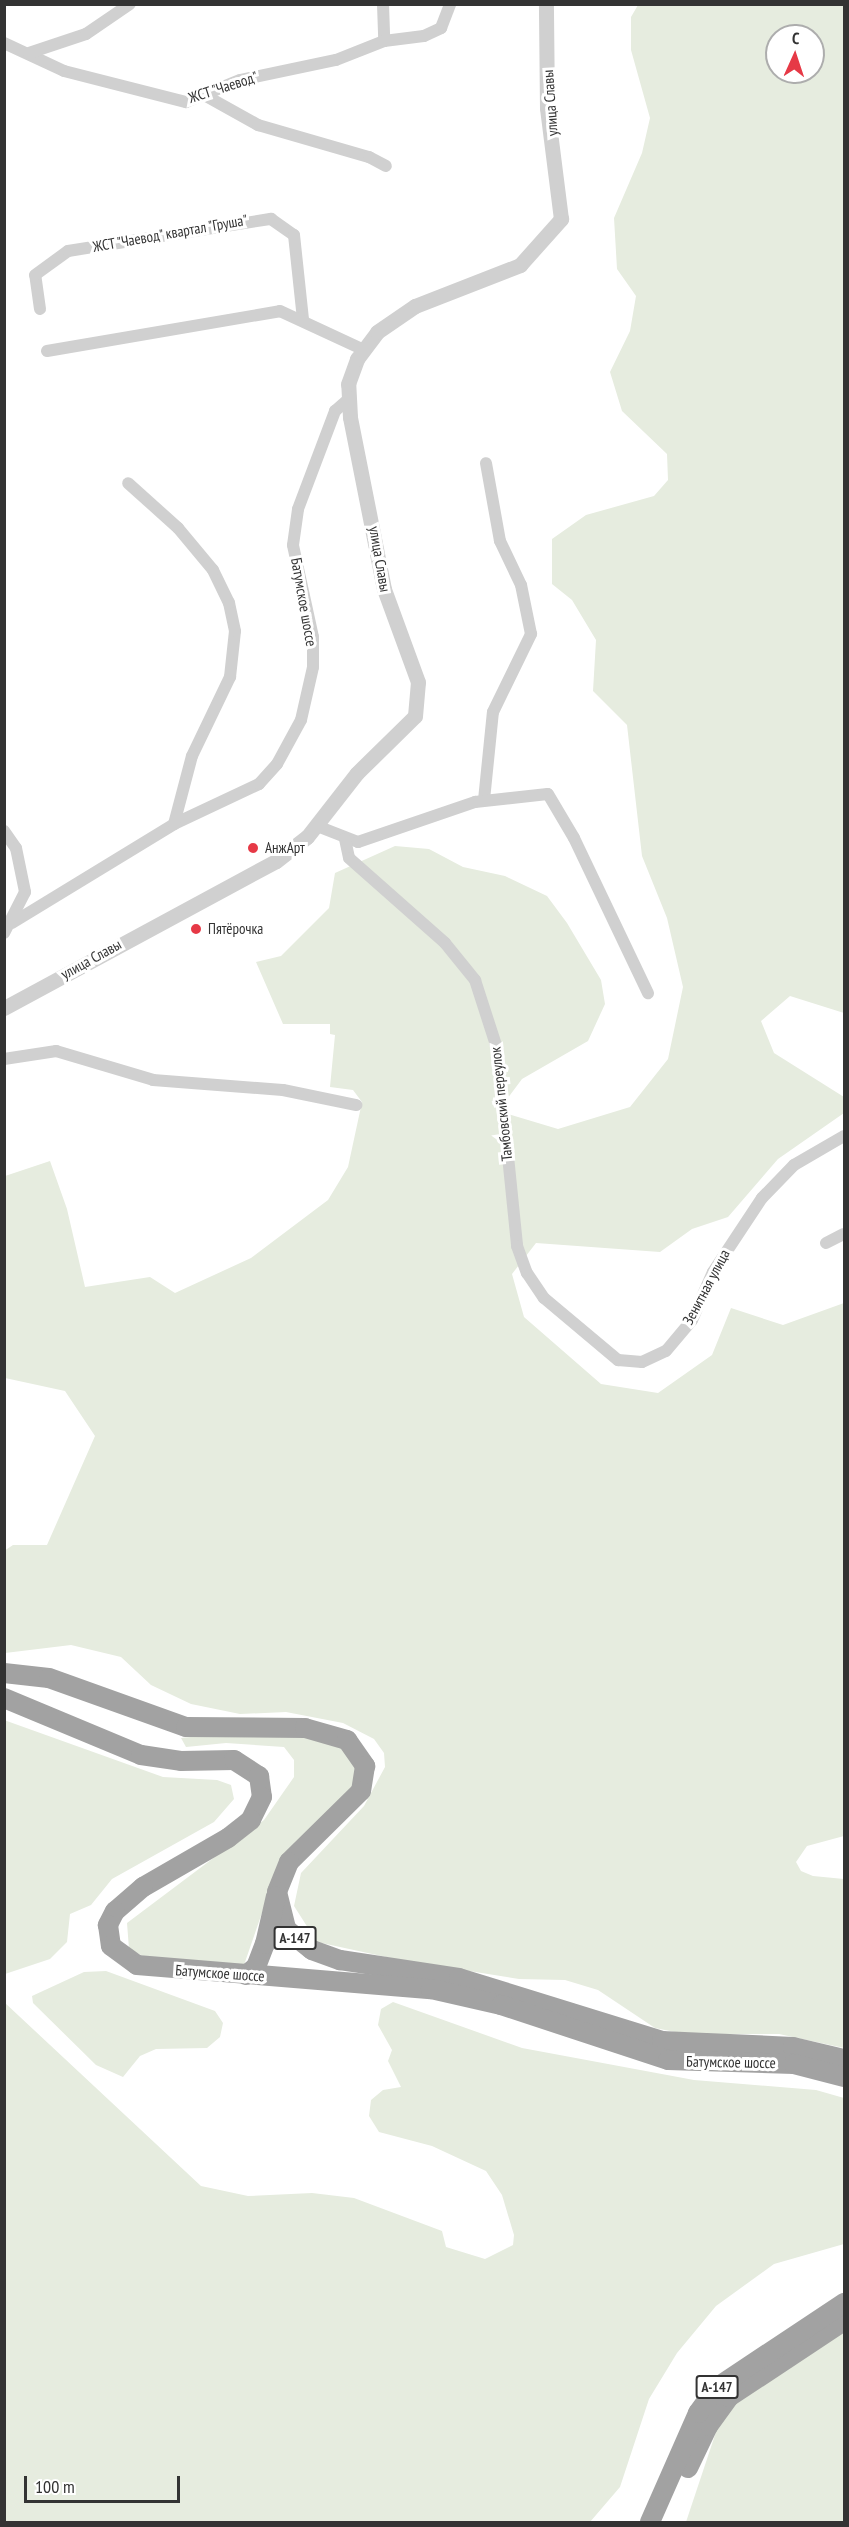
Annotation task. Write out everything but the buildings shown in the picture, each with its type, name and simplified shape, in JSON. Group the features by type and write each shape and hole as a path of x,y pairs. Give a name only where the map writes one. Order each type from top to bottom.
{"highway":[{"path":"4,1673 32,1675 186,1726 304,1728 347,1740 365,1766 360,1791 289,1862 256,1967 246,1975"},
{"path":"11,1700 17,1685 32,1675"},
{"name":"Батумское шоссе","path":"11,1700 141,1755 181,1761 234,1760 259,1776 262,1797 251,1820 127,1898 108,1925 111,1946 137,1965 430,1989 501,2005 668,2060 794,2064 844,2077"},
{"name":"Батумское шоссе","path":"278,1892 286,1929 312,1950 340,1960 459,1978 662,2041 793,2047 844,2059"},
{"name":"А-147","path":"650,2523 698,2413 716,2388 844,2303"},
{"name":"А-147","path":"664,2523 717,2410 742,2386 844,2321"}],"street":[{"path":"4,43 29,53 86,34 130,4"},
{"path":"383,4 384,41 424,36 441,28 450,4"},
{"name":"улица Славы","path":"4,1008 276,861 317,826 357,773 412,721 419,698 384,589 348,384 364,350 377,332 415,306 520,265 553,233 561,219 547,108 546,4"},
{"name":"ЖСТ \"Чаевод\"","path":"29,53 64,71 134,92 186,102 206,96 240,80 336,60 384,41"},
{"path":"206,96 258,125 369,157 386,166"},
{"name":"ЖСТ \"Чаевод\" квартал \"Груша\"","path":"40,309 35,275 68,251 271,219 294,235 303,319"},
{"path":"48,351 255,312 280,311 303,319 364,350"},
{"name":"Батумское шоссе","path":"8,928 174,824 259,784 277,764 301,720 313,667 313,637 293,545 298,509 335,411 350,398"},
{"path":"484,800 493,712 531,634 521,585 500,541 486,463"},
{"path":"128,483 178,528 213,570 229,603 235,631 230,677 192,756 174,824"},
{"path":"317,826 345,839 375,838 484,800 548,794 574,838 648,993"},
{"name":"Батумское шоссе","path":"4,831 16,848 25,885 8,928"},
{"name":"Тамбовский переулок","path":"345,839 349,858 445,943 475,980 497,1048 517,1246"},
{"path":"4,1059 56,1051 153,1080 283,1090 356,1106"},
{"name":"Зенитная улица","path":"517,1246 544,1298 618,1360 642,1362 666,1351 692,1320 713,1272 762,1198 794,1165 844,1136"},
{"path":"826,1243 844,1234"}],"shaded area":[{"path":"638,5 844,5 844,1013 790,996 761,1021 774,1053 844,1097 844,1113 778,1159 728,1217 692,1229 660,1252 536,1243 512,1274 524,1317 601,1384 658,1393 712,1355 731,1308 783,1325 844,1303 844,1836 807,1846 796,1862 801,1871 813,1876 844,1879 844,2048 779,2034 685,2034 655,2028 598,1990 565,1980 519,1979 400,1960 317,1942 294,1906 301,1873 364,1806 385,1767 384,1753 374,1739 343,1723 286,1712 240,1714 191,1704 151,1685 121,1657 71,1645 5,1653 4,1551 13,1545 47,1545 95,1436 65,1391 5,1378 5,1176 50,1161 67,1209 85,1287 150,1277 175,1293 251,1258 328,1200 348,1167 362,1102 353,1090 330,1087 335,1035 330,1034 330,1024 283,1024 256,962 281,956 329,908 335,873 395,846 429,849 463,867 505,876 547,896 567,923 601,980 605,1004 588,1041 522,1079 498,1111 558,1129 630,1107 668,1059 683,987 667,918 642,856 627,725 593,691 596,640 572,600 552,584 552,539 586,515 654,496 668,480 667,454 622,411 610,372 630,331 636,296 617,269 614,218 642,153 650,118 631,50 631,17"},
{"path":"4,1720 163,1777 217,1780 231,1785 234,1799 214,1822 112,1879 91,1905 70,1914 67,1942 50,1959 5,1974"},
{"path":"242,1731 333,1739 355,1757 357,1784 275,1875 244,1965 145,1957 129,1949 127,1923 264,1820 294,1777 294,1760 284,1747 226,1743 186,1747 181,1738"},
{"path":"106,1971 215,2011 223,2023 220,2037 207,2048 156,2049 140,2056 123,2077 96,2065 33,2003 32,1996 84,1972"},
{"path":"4,2002 201,2186 248,2196 312,2193 354,2198 442,2231 446,2247 485,2259 513,2245 514,2235 502,2195 486,2171 432,2146 379,2132 369,2116 371,2100 383,2090 401,2087 388,2061 392,2050 378,2025 381,2009 393,2002 522,2048 694,2080 816,2090 844,2098 844,2244 774,2264 716,2306 677,2353 649,2399 620,2487 590,2522 5,2522"},
{"path":"844,2329 844,2522 686,2522 717,2429 735,2399"}],"place":[{"name":"АнжАрт","path":"253,848"},
{"name":"Пятёрочка","path":"196,929"}]}
